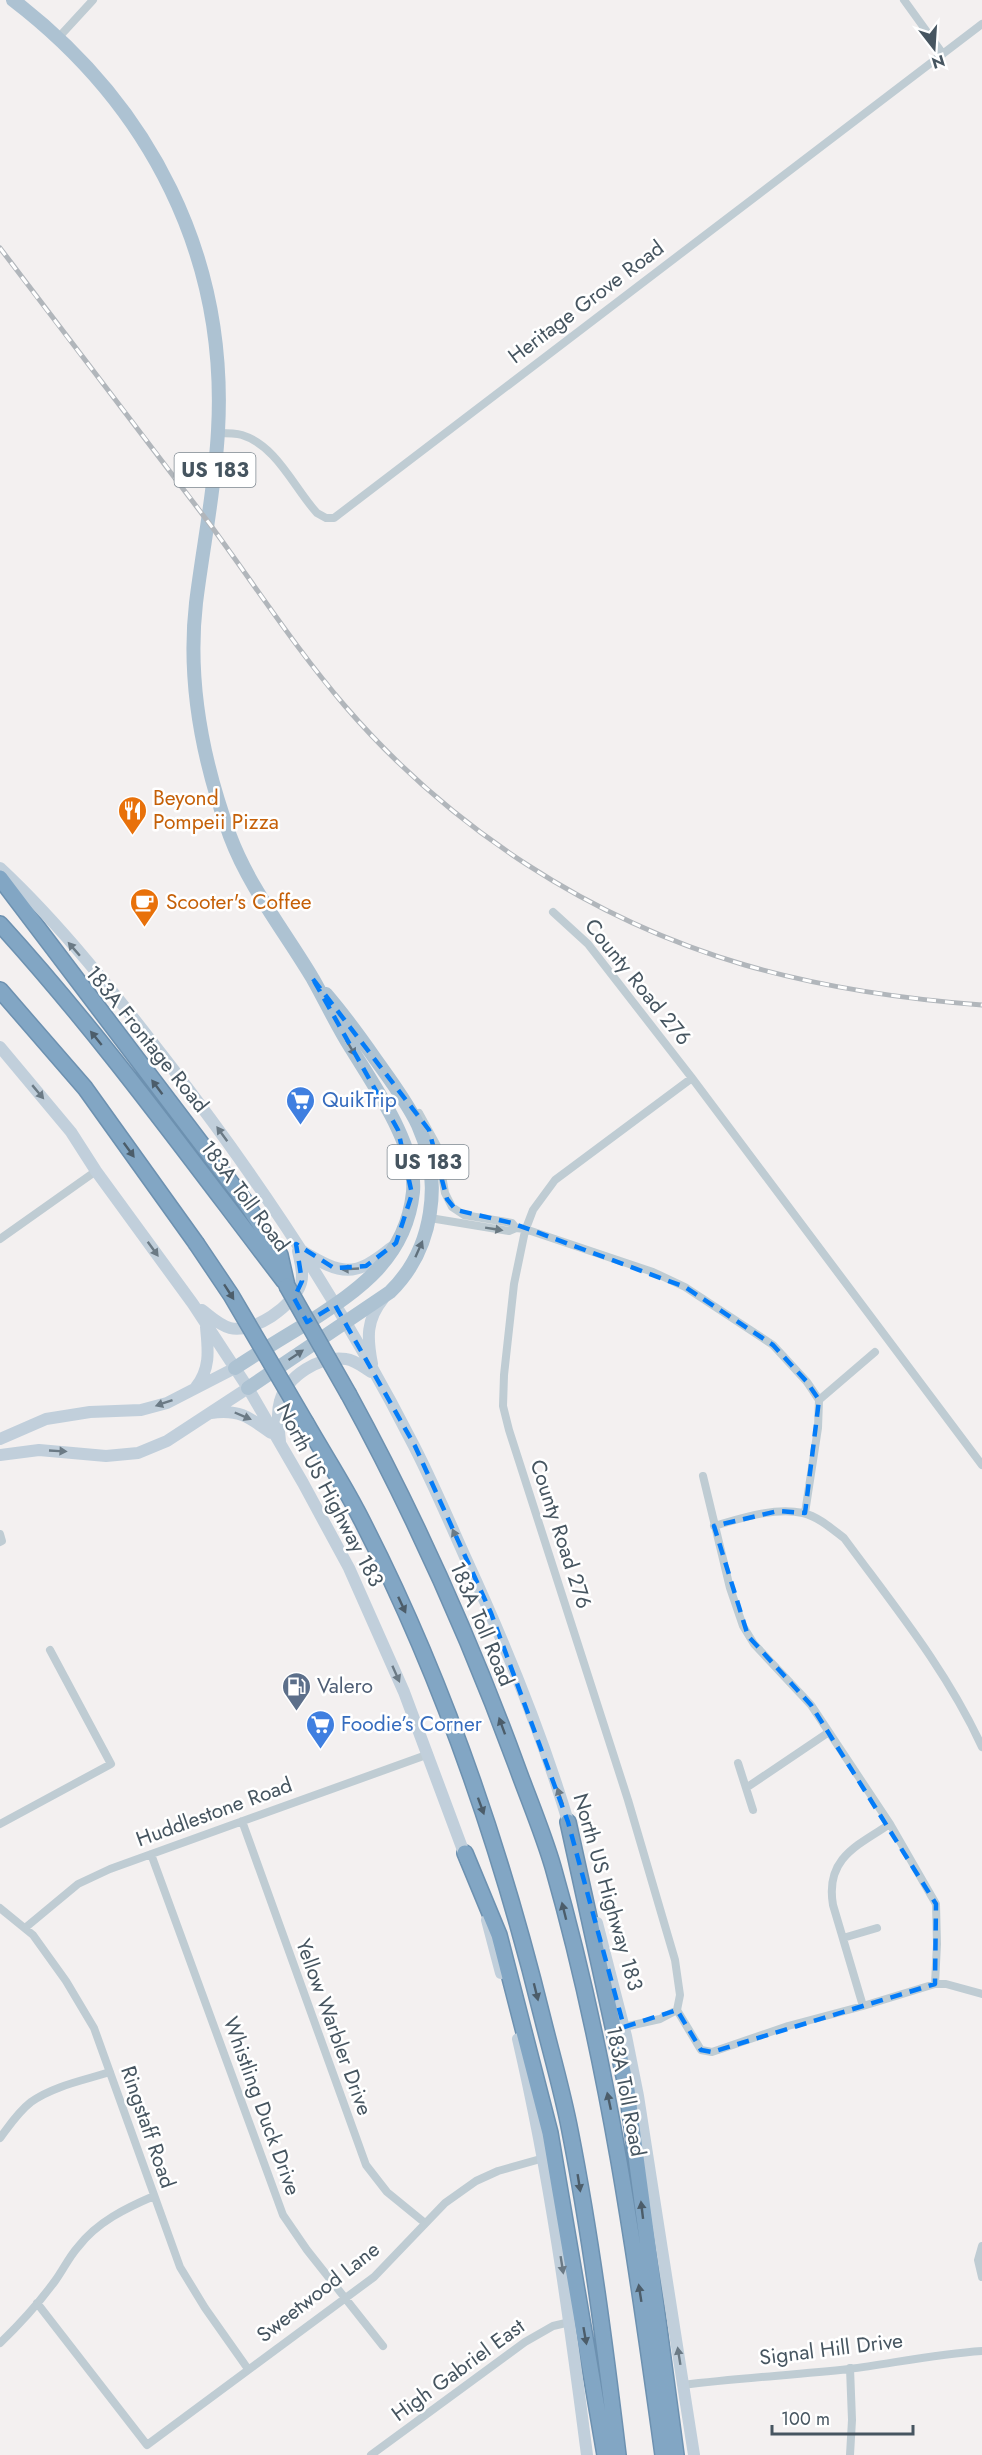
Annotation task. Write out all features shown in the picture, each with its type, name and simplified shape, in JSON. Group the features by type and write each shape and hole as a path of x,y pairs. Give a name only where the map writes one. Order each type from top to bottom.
{"highway":[{"path":"0,878 244,1200 280,1255 287,1286"},
{"name":"183A Toll Road","path":"0,924 39,967 112,1057 287,1286 395,1483 437,1573 498,1715 552,1865 588,2008 614,2127 663,2455"},
{"path":"0,990 85,1088 231,1295 358,1512 403,1607 449,1718 501,1863 570,2129 601,2318 618,2455"},
{"path":"568,1822 627,2090 676,2455"},
{"path":"465,1853 499,1935 550,2133 605,2455"}],"main road":[{"name":"US 183","path":"14,0 58,37 93,72 132,121 158,162 182,211 205,286 214,332 219,392 214,480 195,607 195,668 201,737 232,840 264,901 313,979 328,1011 380,1095 398,1130 413,1185 405,1222 396,1243 388,1258 368,1281 335,1305 235,1368"},
{"name":"183A Frontage Road","path":"0,868 133,1017 231,1146 335,1305 374,1374"},
{"name":"US 183","path":"248,1388 385,1296 399,1283 422,1244 429,1218 432,1186 422,1137 404,1101 358,1033 313,979"},
{"path":"0,1047 71,1132 96,1171 193,1304 235,1368 167,1403 141,1410 90,1412 46,1419 0,1439"},
{"path":"413,1185 429,1218"},
{"path":"298,1247 327,1265 350,1270 371,1263 396,1243"},
{"path":"193,1304 227,1327 246,1328 257,1324 289,1304 298,1290 302,1281 302,1272 298,1247"},
{"name":"US 183","path":"374,1374 368,1335 373,1313 385,1296"},
{"path":"191,1391 202,1378 209,1360 206,1323"},
{"path":"277,1439 277,1413 280,1398 288,1383 309,1368 331,1359 346,1359 374,1374"},
{"name":"North US Highway 183","path":"235,1368 349,1568 429,1754 465,1853 512,2010 544,2158 570,2322 587,2455"},
{"name":"North US Highway 183","path":"374,1374 415,1446 491,1613 525,1698 568,1822 624,2027 650,2164 694,2455"},
{"path":"0,1455 39,1450 106,1456 130,1454 167,1441 248,1388"},
{"path":"207,1414 226,1411 238,1413 277,1439"}],"street":[{"path":"58,37 93,0"},
{"path":"904,0 943,54"},
{"name":"Heritage Grove Road","path":"218,432 241,435 258,442 274,458 317,513 326,518 334,518 982,24"},
{"name":"County Road 276","path":"553,912 588,944 692,1077 982,1464"},
{"name":"County Road 276","path":"677,2010 680,1995 675,1960 628,1800 503,1406 521,1229 555,1180 692,1077"},
{"path":"404,1101 418,1112 437,1146 445,1193 452,1207 464,1215 512,1223 521,1229 653,1272 685,1287 773,1345 807,1382 819,1400 818,1428 805,1513"},
{"path":"0,1239 96,1171"},
{"path":"429,1218 509,1231 521,1229"},
{"path":"819,1400 875,1352"},
{"path":"703,1476 730,1588 743,1626 754,1644 811,1705 890,1824 936,1904 935,1984"},
{"path":"714,1526 778,1511 805,1513 825,1523 844,1538 940,1668 966,1712 982,1747"},
{"path":"0,1534 2,1541 0,1542"},
{"path":"0,1824 111,1764 50,1650"},
{"path":"746,1788 829,1732"},
{"name":"Huddlestone Road","path":"25,1928 78,1884 151,1854 429,1754"},
{"path":"738,1763 753,1810"},
{"name":"Yellow Warbler Drive","path":"242,1821 366,2165 387,2192 425,2223"},
{"path":"863,2006 831,1892 832,1878 837,1865 845,1855 890,1824"},
{"name":"Whistling Duck Drive","path":"151,1854 283,2215 307,2250 383,2346"},
{"name":"Ringstaff Road","path":"0,1908 33,1935 72,1990 94,2028 180,2267 205,2308 248,2369"},
{"path":"843,1938 877,1928"},
{"path":"624,2027 660,2019 677,2010 700,2050 706,2052 720,2050 788,2026 935,1984 946,1984 982,1994"},
{"path":"0,2139 12,2121 31,2102 53,2091 110,2072"},
{"name":"Sweetwood Lane","path":"37,2303 147,2445 374,2277 445,2203 476,2181 544,2158"},
{"path":"0,2343 20,2325 78,2246 95,2229 116,2214 154,2196"},
{"path":"982,2246 978,2260 982,2277"},
{"name":"High Gabriel East","path":"371,2455 525,2342 553,2326 570,2322"},
{"name":"Signal Hill Drive","path":"683,2385 850,2368 920,2357 982,2351"},
{"path":"850,2368 852,2420 850,2455"}],"highlighted area":[{"path":"313,979 429,1130 447,1199 456,1210 512,1223 685,1287 773,1345 807,1382 819,1400 805,1513 778,1511 714,1526 748,1636 811,1705 936,1904 935,1984 712,2052 701,2050 677,2010 624,2027 568,1822 491,1613 415,1446 335,1305 307,1322 294,1298 302,1281 296,1244 334,1268 366,1266 396,1243 412,1194 398,1130"}],"railway":[{"path":"0,248 209,523 292,639 345,706 430,792 477,830 578,895 632,923 688,946 745,965 833,986 892,996 982,1005"}],"place":[{"name":"Beyond Pompeii Pizza","path":"132,836"},
{"name":"Scooter's Coffee","path":"145,928"},
{"name":"QuikTrip","path":"301,1126"},
{"name":"Valero","path":"296,1712"},
{"name":"Foodie’s Corner","path":"320,1750"}]}
